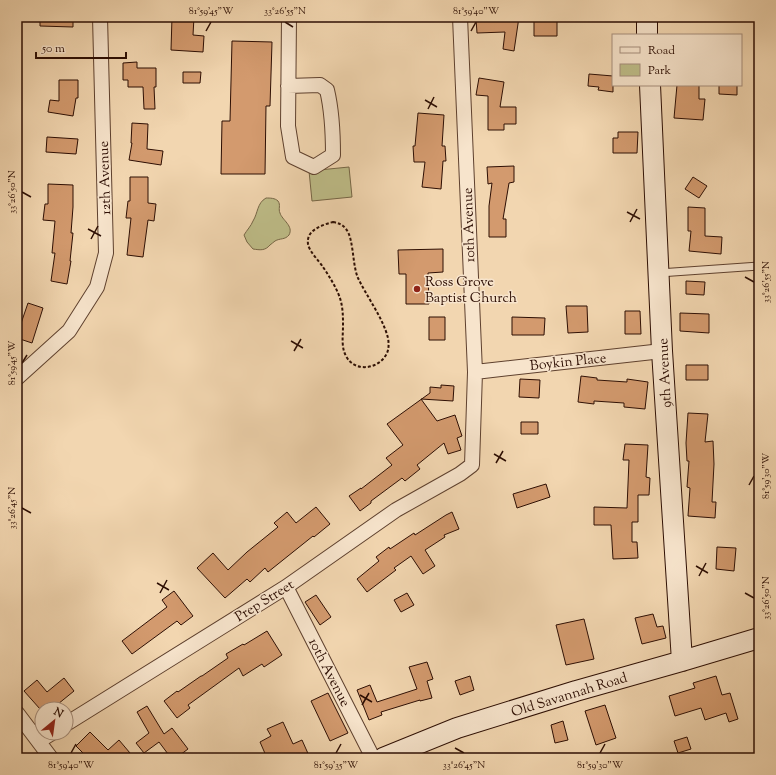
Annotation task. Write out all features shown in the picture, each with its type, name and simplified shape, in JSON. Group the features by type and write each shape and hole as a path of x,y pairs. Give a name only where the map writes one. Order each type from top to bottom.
{"street":[{"name":"12th Avenue","path":"17,378 69,331 97,286 106,253 100,17"},
{"path":"288,86 320,85 327,90 333,132 333,155 314,167 293,157 288,126 288,86 289,17"},
{"name":"10th Avenue","path":"460,17 475,372 472,465 460,474"},
{"path":"647,17 647,34"},
{"name":"9th Avenue","path":"650,86 662,351 682,661"},
{"name":"Boykin Place","path":"475,372 662,351"},
{"name":"Prep Street","path":"74,719 286,587 396,510 460,474"},
{"name":"10th Avenue","path":"286,587 373,758"},
{"name":"Old Savannah Road","path":"382,758 457,728 576,691 759,638"},
{"path":"17,713 34,735"},
{"path":"39,741 51,758"}],"lane":[{"path":"659,273 759,266"}],"path":[{"path":"333,222 340,223 346,228 350,236 351,245 357,276 383,325 388,339 388,350 385,357 378,364 372,367 365,368 357,366 347,357 343,349 342,304 333,281 308,244 310,236 315,229 324,224 333,222"}],"green space":[{"path":"349,167 352,197 312,201 309,171"},
{"path":"266,198 278,201 281,216 289,226 290,232 287,237 275,241 264,249 253,249 247,242 244,235 255,218 259,205"}],"building":[{"path":"40,17 73,17 73,27 40,26"},
{"path":"172,17 194,17 193,35 204,36 203,52 171,50"},
{"path":"519,17 514,51 503,49 505,32 477,33 476,19"},
{"path":"534,17 557,17 557,36 534,36"},
{"path":"232,41 272,42 270,106 266,106 265,174 221,174 222,121 230,121"},
{"path":"137,62 137,68 156,68 156,87 154,87 155,109 144,109 143,87 128,87 128,80 123,80 123,63"},
{"path":"183,72 201,72 200,83 183,83"},
{"path":"589,74 612,76 613,92 598,90 599,87 588,86"},
{"path":"479,78 504,82 500,107 516,107 516,124 504,124 504,130 488,130 488,96 476,95"},
{"path":"59,80 78,80 78,98 76,98 73,116 48,112 50,100 59,101"},
{"path":"677,86 699,86 699,99 705,99 703,120 674,118"},
{"path":"719,86 737,86 737,95 719,94"},
{"path":"418,113 444,115 442,146 445,146 446,161 443,161 441,189 422,187 425,162 414,162 413,146 415,146"},
{"path":"132,123 148,124 147,149 163,151 161,165 129,160 132,143"},
{"path":"618,132 638,132 637,153 613,153 613,138 618,138"},
{"path":"47,137 78,139 76,154 46,152"},
{"path":"514,166 514,182 509,183 503,219 506,219 506,237 489,237 489,206 492,183 488,184 487,167"},
{"path":"130,177 148,177 148,203 156,204 154,221 148,220 143,257 127,255 131,218 126,218 128,201 130,201"},
{"path":"693,177 707,186 699,198 685,189"},
{"path":"48,184 73,185 71,233 73,233 71,261 67,284 51,281 55,253 52,253 55,221 43,220 45,204 48,204"},
{"path":"688,207 705,208 705,236 722,237 721,254 689,251 691,231 688,231"},
{"name":"Ross Grove Baptist Church","path":"443,249 443,272 428,273 429,304 406,304 406,274 399,274 398,250"},
{"path":"686,281 705,282 704,295 686,294"},
{"path":"28,303 43,308 32,343 17,338"},
{"path":"566,306 587,306 588,332 568,333"},
{"path":"625,311 640,311 641,334 625,334"},
{"path":"680,313 709,314 709,333 680,331"},
{"path":"429,317 445,317 445,340 429,340"},
{"path":"512,317 545,318 544,335 512,335"},
{"path":"686,365 708,365 708,380 686,380"},
{"path":"581,376 597,378 597,380 627,382 627,379 648,382 645,409 624,407 624,403 594,401 594,404 578,402"},
{"path":"520,379 540,380 539,398 519,397"},
{"path":"441,385 454,386 453,401 422,399 430,393 430,387 441,388"},
{"path":"421,399 437,421 455,415 462,436 457,438 461,450 448,454 444,443 417,465 420,469 405,481 402,478 360,511 349,496 361,489 392,465 386,458 403,445 387,424"},
{"path":"688,413 708,414 705,442 713,441 714,464 712,502 716,502 715,518 688,516 690,488 687,487 689,461 687,461 686,443"},
{"path":"521,422 538,422 538,434 521,434"},
{"path":"625,444 648,445 646,477 650,478 649,495 638,495 638,522 632,522 632,542 637,542 638,558 613,559 611,525 594,525 594,507 627,508 629,460 623,460"},
{"path":"546,484 550,497 517,508 513,494"},
{"path":"316,507 330,524 268,572 265,568 250,582 247,579 225,598 197,568 213,553 228,570 247,552 278,527 274,523 287,512 296,523"},
{"path":"452,512 459,529 444,535 445,537 425,550 435,566 423,574 411,556 394,568 396,570 367,592 357,579 379,561 376,557 389,547 390,549 414,533 415,535"},
{"path":"717,547 736,548 734,571 716,569"},
{"path":"174,591 193,616 181,625 177,621 132,654 122,641 167,607 162,600"},
{"path":"407,593 414,605 401,612 394,600"},
{"path":"316,595 331,617 320,625 305,602"},
{"path":"653,614 657,627 663,626 666,638 642,644 635,618"},
{"path":"584,619 594,659 566,665 556,625"},
{"path":"267,631 282,655 264,667 262,664 243,676 239,668 188,705 190,708 177,718 164,701 228,658 226,654"},
{"path":"427,662 433,679 427,681 432,698 420,700 381,712 382,715 369,720 357,690 370,685 377,702 417,689 409,667"},
{"path":"470,676 474,690 460,695 455,681"},
{"path":"716,676 722,695 730,693 738,719 729,722 726,713 705,720 701,708 675,716 669,696 695,688 693,683"},
{"path":"64,678 74,691 62,701 34,701 34,702 24,691 37,680 47,692"},
{"path":"328,693 348,733 330,741 311,701"},
{"path":"605,705 616,738 596,745 585,711"},
{"path":"147,706 164,734 172,728 188,749 176,758 171,758 159,742 144,753 136,743 149,733 137,712"},
{"path":"563,721 568,740 555,743 551,725"},
{"path":"283,722 293,744 302,740 310,758 267,758 260,742 271,736 267,729"},
{"path":"90,732 108,750 119,740 130,753 124,758 88,758 76,746"},
{"path":"687,737 691,749 678,753 674,741"}],"place":[{"name":"Ross Grove Baptist Church","path":"417,289"}]}
